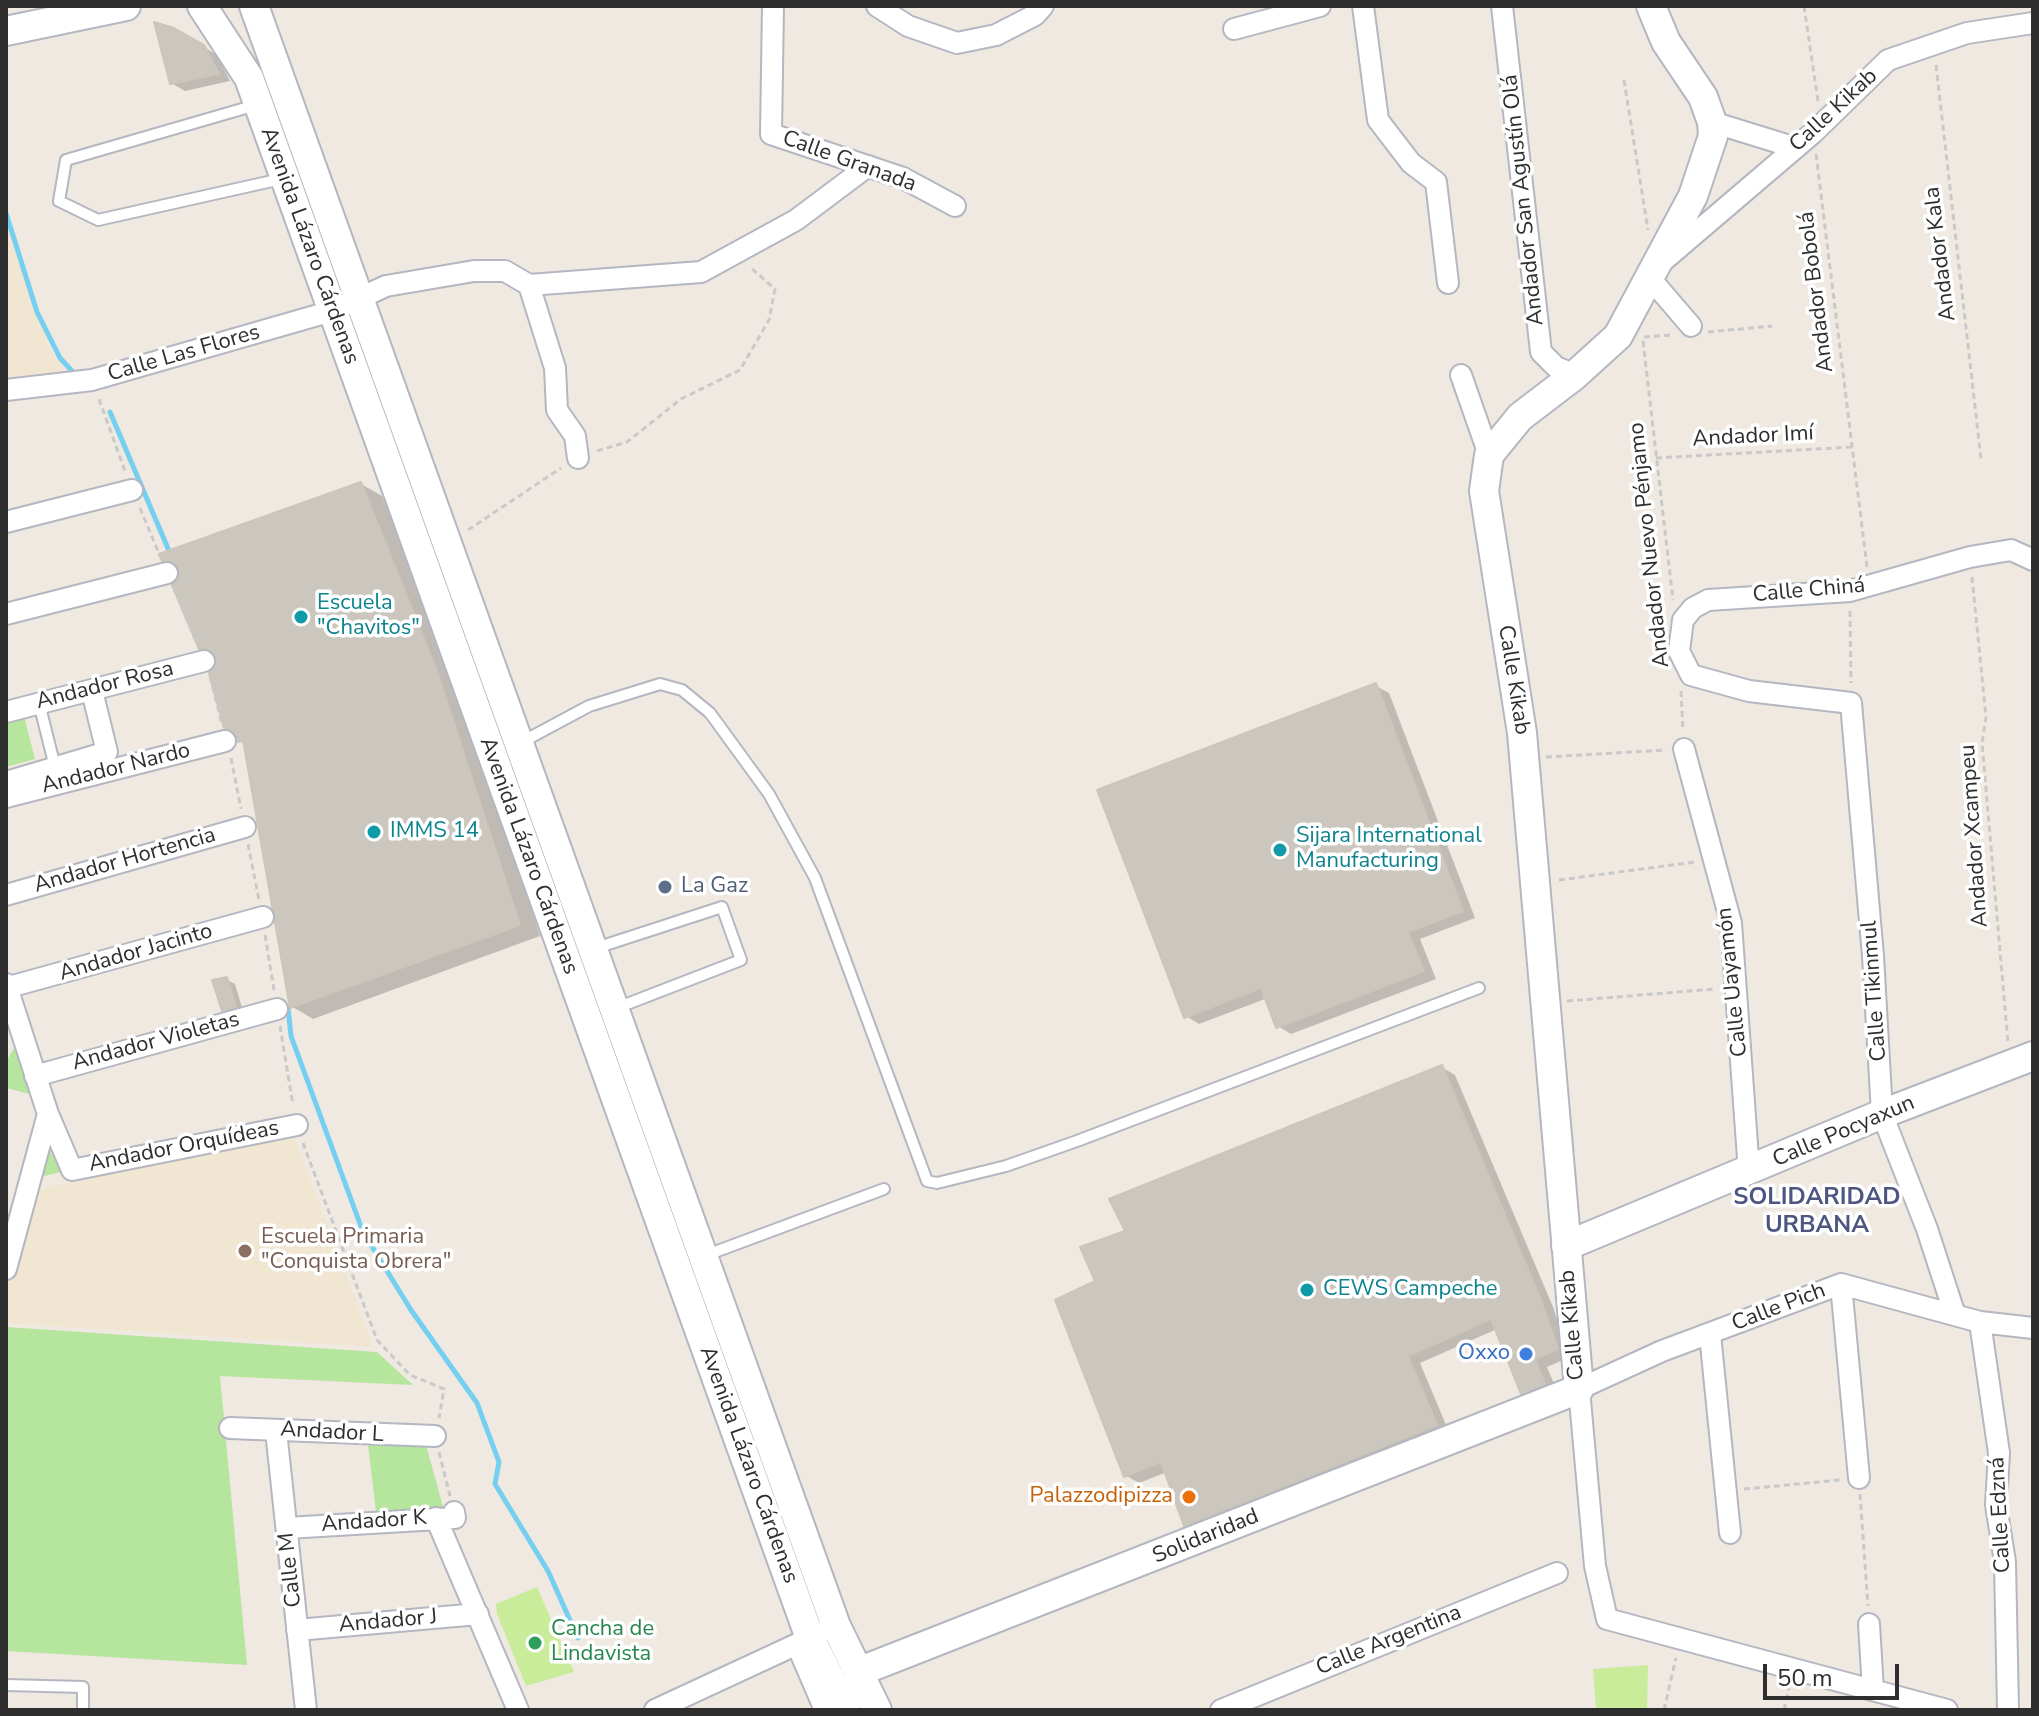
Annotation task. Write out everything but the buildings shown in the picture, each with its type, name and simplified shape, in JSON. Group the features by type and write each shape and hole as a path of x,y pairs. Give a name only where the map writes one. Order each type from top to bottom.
{"main road":[{"path":"6,31 126,6"},
{"name":"Avenida Lázaro Cárdenas","path":"202,6 249,78 285,178 345,306 446,547 487,701 517,744 539,844 591,949 702,1257 814,1637"},
{"name":"Avenida Lázaro Cárdenas","path":"254,6 345,306 539,844 814,1637 846,1710"},
{"path":"1651,6 1666,42 1703,97 1712,122 1713,136 1693,196 1651,272"},
{"name":"Calle Kikab","path":"1579,1389 1524,758 1484,491 1489,455 1520,417 1575,375 1618,336 1651,272"},
{"name":"Calle Pocyaxun","path":"1566,1246 1882,1114 2022,1060"},
{"name":"Solidaridad","path":"838,1689 1579,1389"},
{"name":"Avenida Lázaro Cárdenas","path":"838,1689 877,1710"}],"street":[{"name":"Calle Granada","path":"773,6 771,134 903,178 955,206"},
{"path":"877,6 908,16 957,43 996,35 1035,15 1043,6"},
{"path":"1234,29 1320,6"},
{"path":"1363,6 1378,120 1411,163 1436,182 1448,283"},
{"name":"Andador San Agustín Olá","path":"1502,6 1541,352 1556,367 1575,375"},
{"name":"Calle Kikab","path":"1651,272 1796,148 1888,60 1967,33 2033,23"},
{"path":"1712,122 1796,148"},
{"path":"578,458 575,436 557,410 555,368 529,285 701,272 796,220 868,166"},
{"name":"Calle Las Flores","path":"6,390 92,380 345,306 386,286 474,271 505,271 529,285"},
{"path":"1651,272 1691,326"},
{"path":"1461,375 1489,455"},
{"path":"6,522 132,490"},
{"name":"Calle Chiná","path":"1678,614 1708,600 1860,589 1970,557 2011,550 2033,560"},
{"path":"6,614 167,573"},
{"path":"1678,614 1679,651 1691,675 1749,691 1851,703"},
{"name":"Andador Rosa","path":"6,712 204,661"},
{"path":"6,782 107,752 92,691"},
{"name":"Calle Tikinmul","path":"1851,703 1873,956 1882,1114 1927,1229 1955,1315"},
{"name":"Andador Nardo","path":"6,797 225,741"},
{"name":"Calle Uayamón","path":"1684,749 1731,923 1749,1172"},
{"name":"Andador Hortencia","path":"6,895 245,827"},
{"name":"Andador Jacinto","path":"7,985 263,917"},
{"path":"6,1269 48,1114 35,1076 13,1032 7,985"},
{"name":"Andador Violetas","path":"35,1076 277,1009"},
{"name":"Andador Orquídeas","path":"48,1114 72,1170 297,1125"},
{"path":"1841,1284 1859,1478"},
{"name":"Calle Pich","path":"1579,1389 1662,1351 1841,1284 1980,1322 2033,1328"},
{"name":"Calle Edzná","path":"1980,1322 1999,1453 1996,1505 2005,1562 2008,1710"},
{"path":"1710,1334 1730,1533"},
{"name":"Calle Kikab","path":"1579,1389 1595,1566 1607,1619 1683,1639"},
{"name":"Andador L","path":"230,1428 435,1436"},
{"name":"Calle M","path":"276,1431 306,1710"},
{"path":"445,1515 478,1614 518,1710"},
{"name":"Andador K","path":"287,1528 445,1515"},
{"name":"Calle Argentina","path":"1221,1710 1557,1573"},
{"name":"Andador J","path":"297,1630 478,1614"},
{"path":"1869,1624 1873,1690"},
{"path":"655,1710 814,1637 838,1689"},
{"path":"1683,1639 1873,1690 1920,1706 1947,1710"}],"lane":[{"path":"258,104 66,160 59,201 98,220 285,178"},
{"path":"517,744 589,706 660,684 682,690 710,713 769,794 815,878 927,1181 937,1183 1006,1166 1479,988"},
{"path":"39,702 55,767"},
{"path":"591,949 722,907 732,933 741,960 613,1009"},
{"path":"702,1257 884,1189"},
{"path":"6,1685 83,1687 83,1710"}],"path":[{"name":"Andador Bobolá","path":"1804,6 1852,447 1860,589"},
{"name":"Andador Kala","path":"1933,45 1981,459"},
{"path":"1624,80 1651,272"},
{"path":"446,547 507,501 578,458 627,442 681,399 740,370 769,320 775,289 735,254"},
{"name":"Andador Nuevo Pénjamo","path":"1643,337 1678,614"},
{"name":"Andador Imí","path":"1656,458 1852,447"},
{"name":"Andador Xcampeu","path":"1970,557 1986,717 1982,743 2022,1060"},
{"path":"1851,703 1860,589"},
{"name":"Andador Nuevo Pénjamo","path":"1679,651 1684,749"},
{"path":"1524,758 1684,749"},
{"path":"1535,883 1714,860"},
{"path":"263,917 297,1125 377,1340 410,1375 444,1389 435,1436 445,1515"},
{"path":"1546,1003 1735,988"},
{"path":"1728,1490 1859,1478 1869,1624"},
{"path":"1664,1710 1671,1672 1683,1639"},
{"path":"1784,1710 1794,1669"}],"shaded area":[{"path":"6,213 48,344 67,377 6,386"},
{"name":"Escuela Primaria \"Conquista Obrera\"","path":"292,1131 373,1347 6,1323 6,1266 25,1193"}],"green space":[{"path":"22,708 35,759 6,767 6,713"},
{"path":"14,1048 30,1094 6,1088 6,1062"},
{"path":"44,1139 61,1172 40,1177"},
{"path":"6,1327 377,1352 413,1385 220,1376 247,1665 6,1651"},
{"path":"368,1445 426,1445 445,1514 376,1512"},
{"name":"Cancha de Lindavista","path":"537,1587 574,1672 526,1686 497,1614 496,1604"},
{"path":"1648,1665 1647,1710 1596,1710 1593,1669"}],"waterway":[{"path":"6,213 37,312 60,358 73,372"},
{"path":"110,412 181,579"},
{"path":"288,1008 291,1036 363,1232 411,1310 477,1403 499,1462 495,1484 548,1571 578,1638"}],"place":[{"name":"Escuela \"Chavitos\"","path":"301,617"},
{"name":"IMMS 14","path":"374,832"},
{"name":"Sijara International Manufacturing","path":"1280,850"},
{"name":"La Gaz","path":"665,887"},
{"name":"Escuela Primaria \"Conquista Obrera\"","path":"245,1251"},
{"name":"CEWS Campeche","path":"1307,1290"},
{"name":"Oxxo","path":"1526,1354"},
{"name":"Palazzodipizza","path":"1189,1497"},
{"name":"Cancha de Lindavista","path":"535,1643"}],"district":[{"name":"SOLIDARIDAD URBANA","path":"1817,1212"}]}
